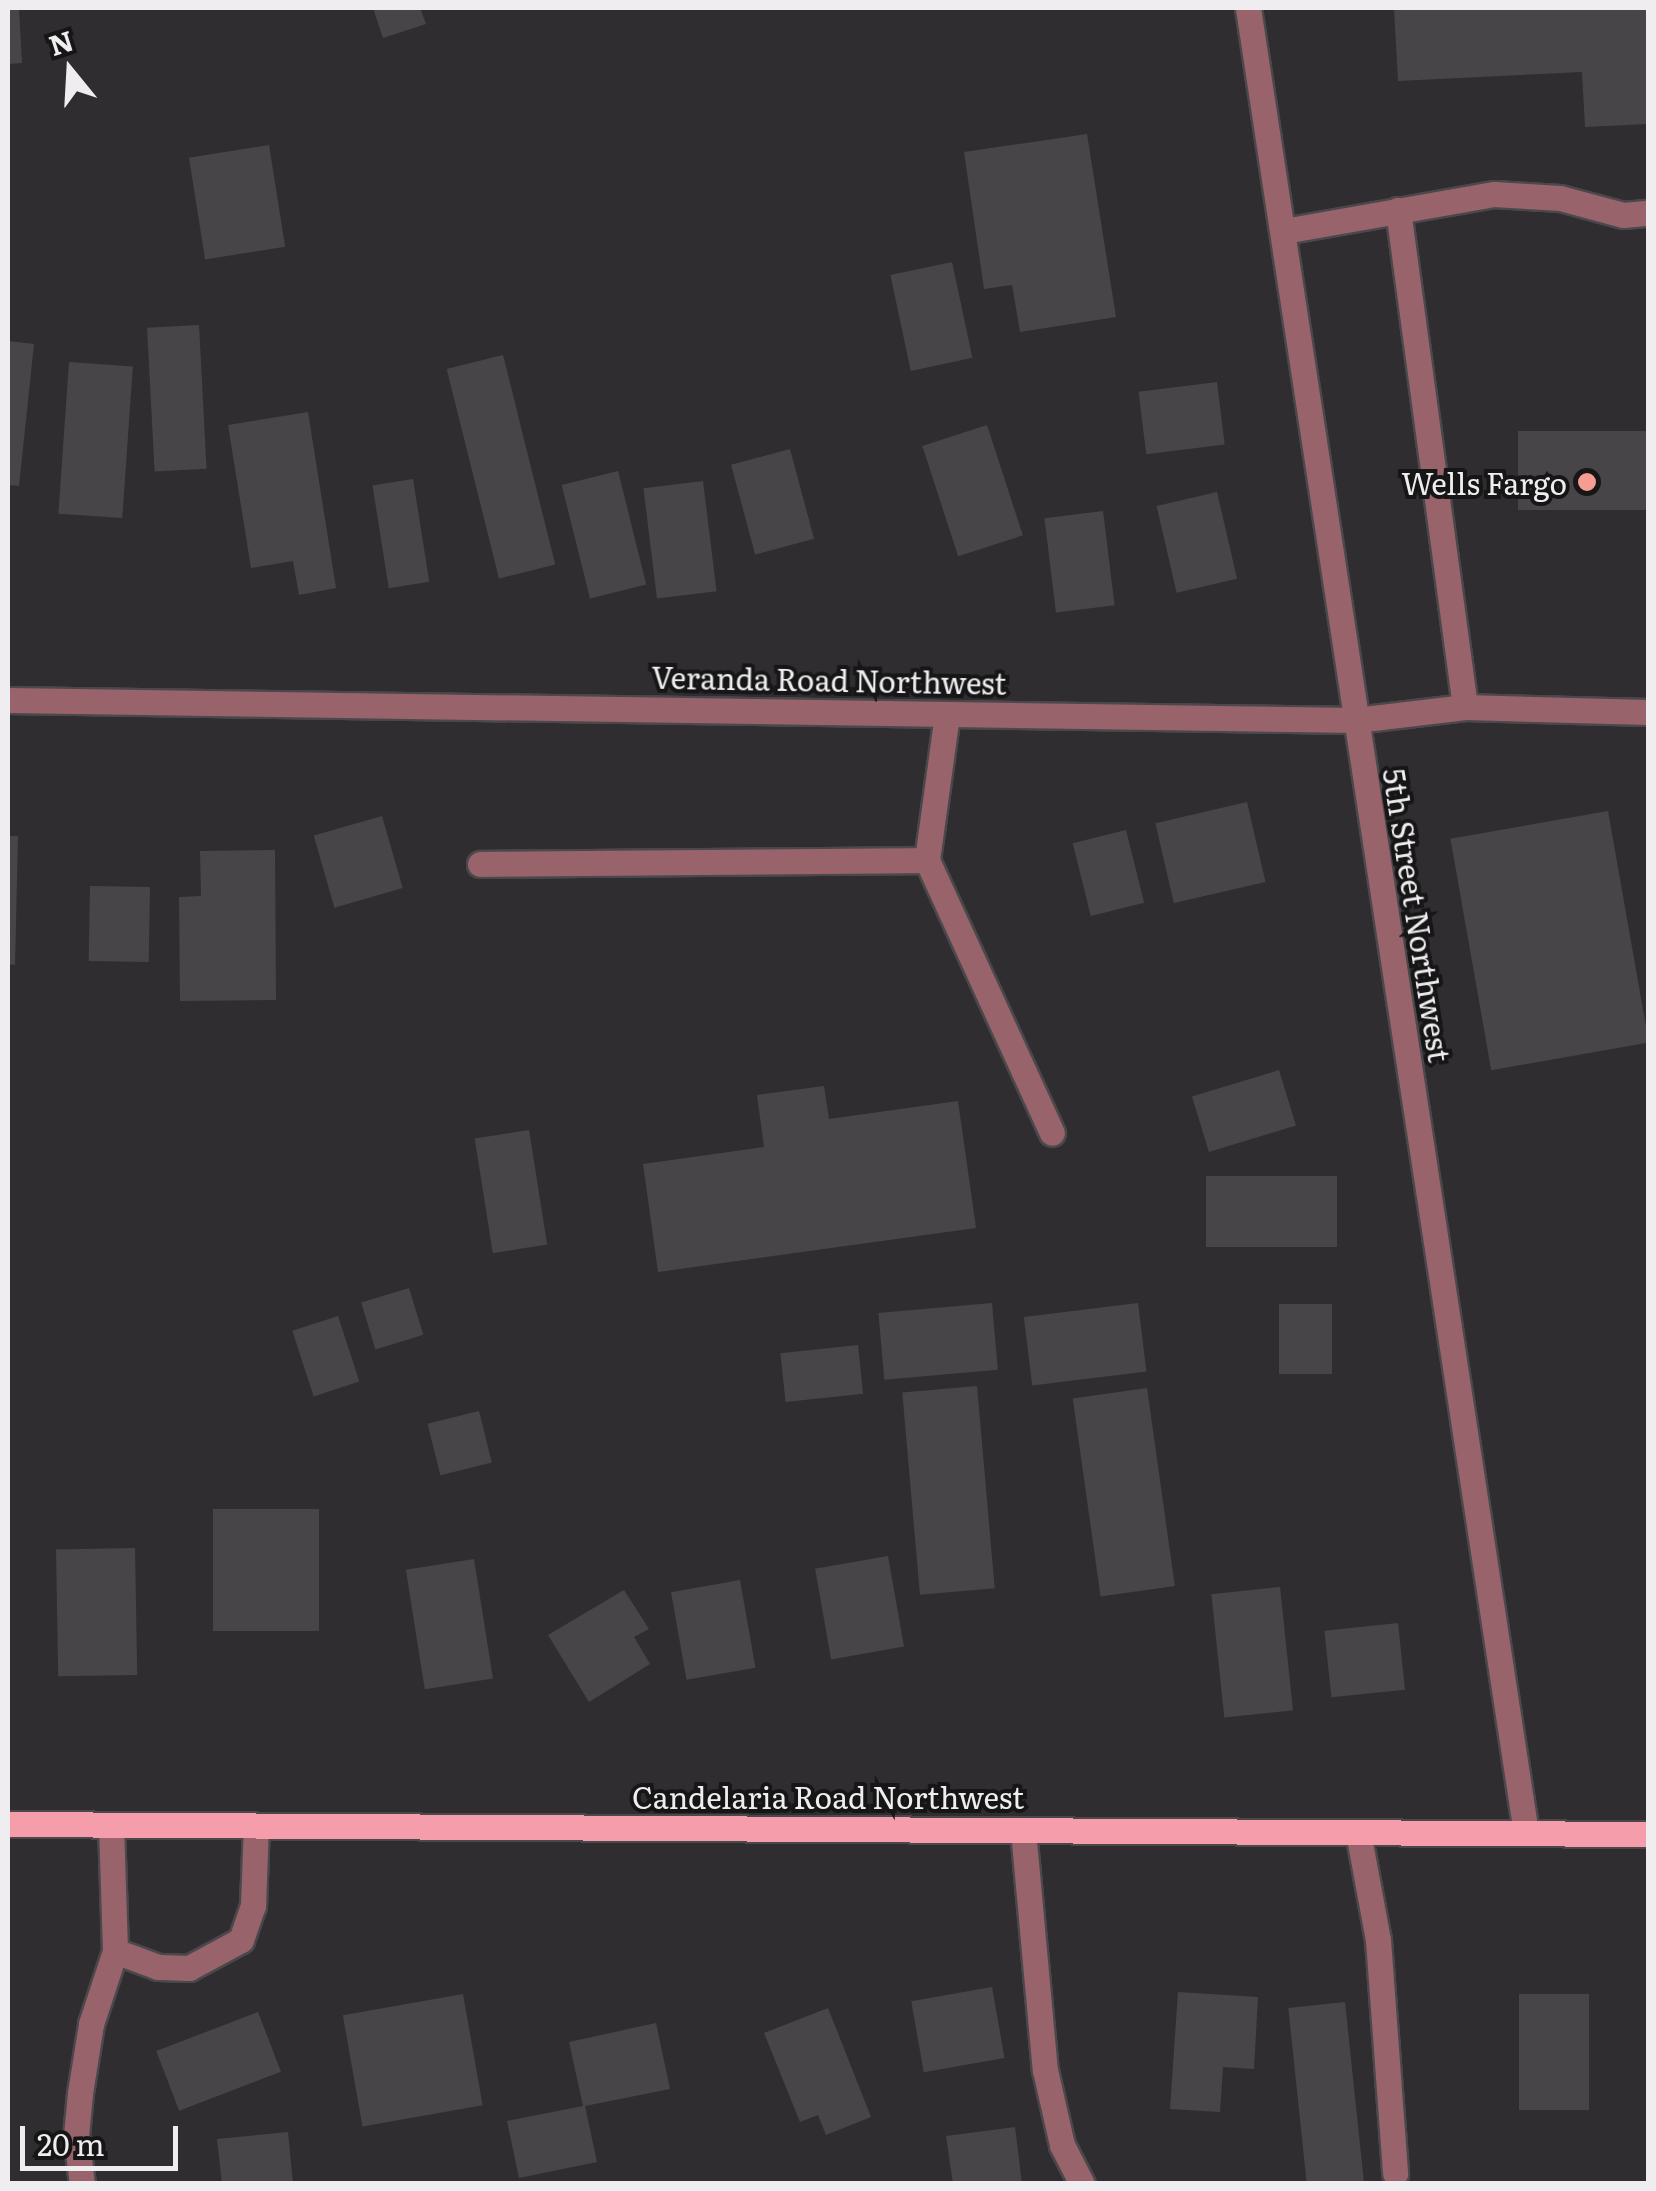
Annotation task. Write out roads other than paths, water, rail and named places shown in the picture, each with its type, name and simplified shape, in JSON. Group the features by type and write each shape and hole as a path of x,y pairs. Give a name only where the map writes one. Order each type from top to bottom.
{"main road":[{"name":"Candelaria Road Northwest","path":"8,1824 1648,1834"}],"street":[{"name":"5th Street Northwest","path":"1248,8 1526,1833"},
{"path":"1284,230 1494,194 1560,198 1636,214"},
{"path":"1398,210 1465,707"},
{"name":"Veranda Road Northwest","path":"8,700 1356,720 1465,707 1648,712"},
{"path":"947,714 927,860 1052,1132"},
{"path":"480,864 927,860"},
{"path":"82,2184 76,2136 80,2093 91,2024 115,1951 111,1825"},
{"path":"115,1951 158,1966 189,1968 241,1940 252,1906 256,1826"},
{"path":"1023,1830 1045,2070 1062,2145 1082,2184"},
{"path":"1358,1832 1378,1940 1395,2173"}],"place":[{"name":"Wells Fargo","path":"1587,482"}]}
